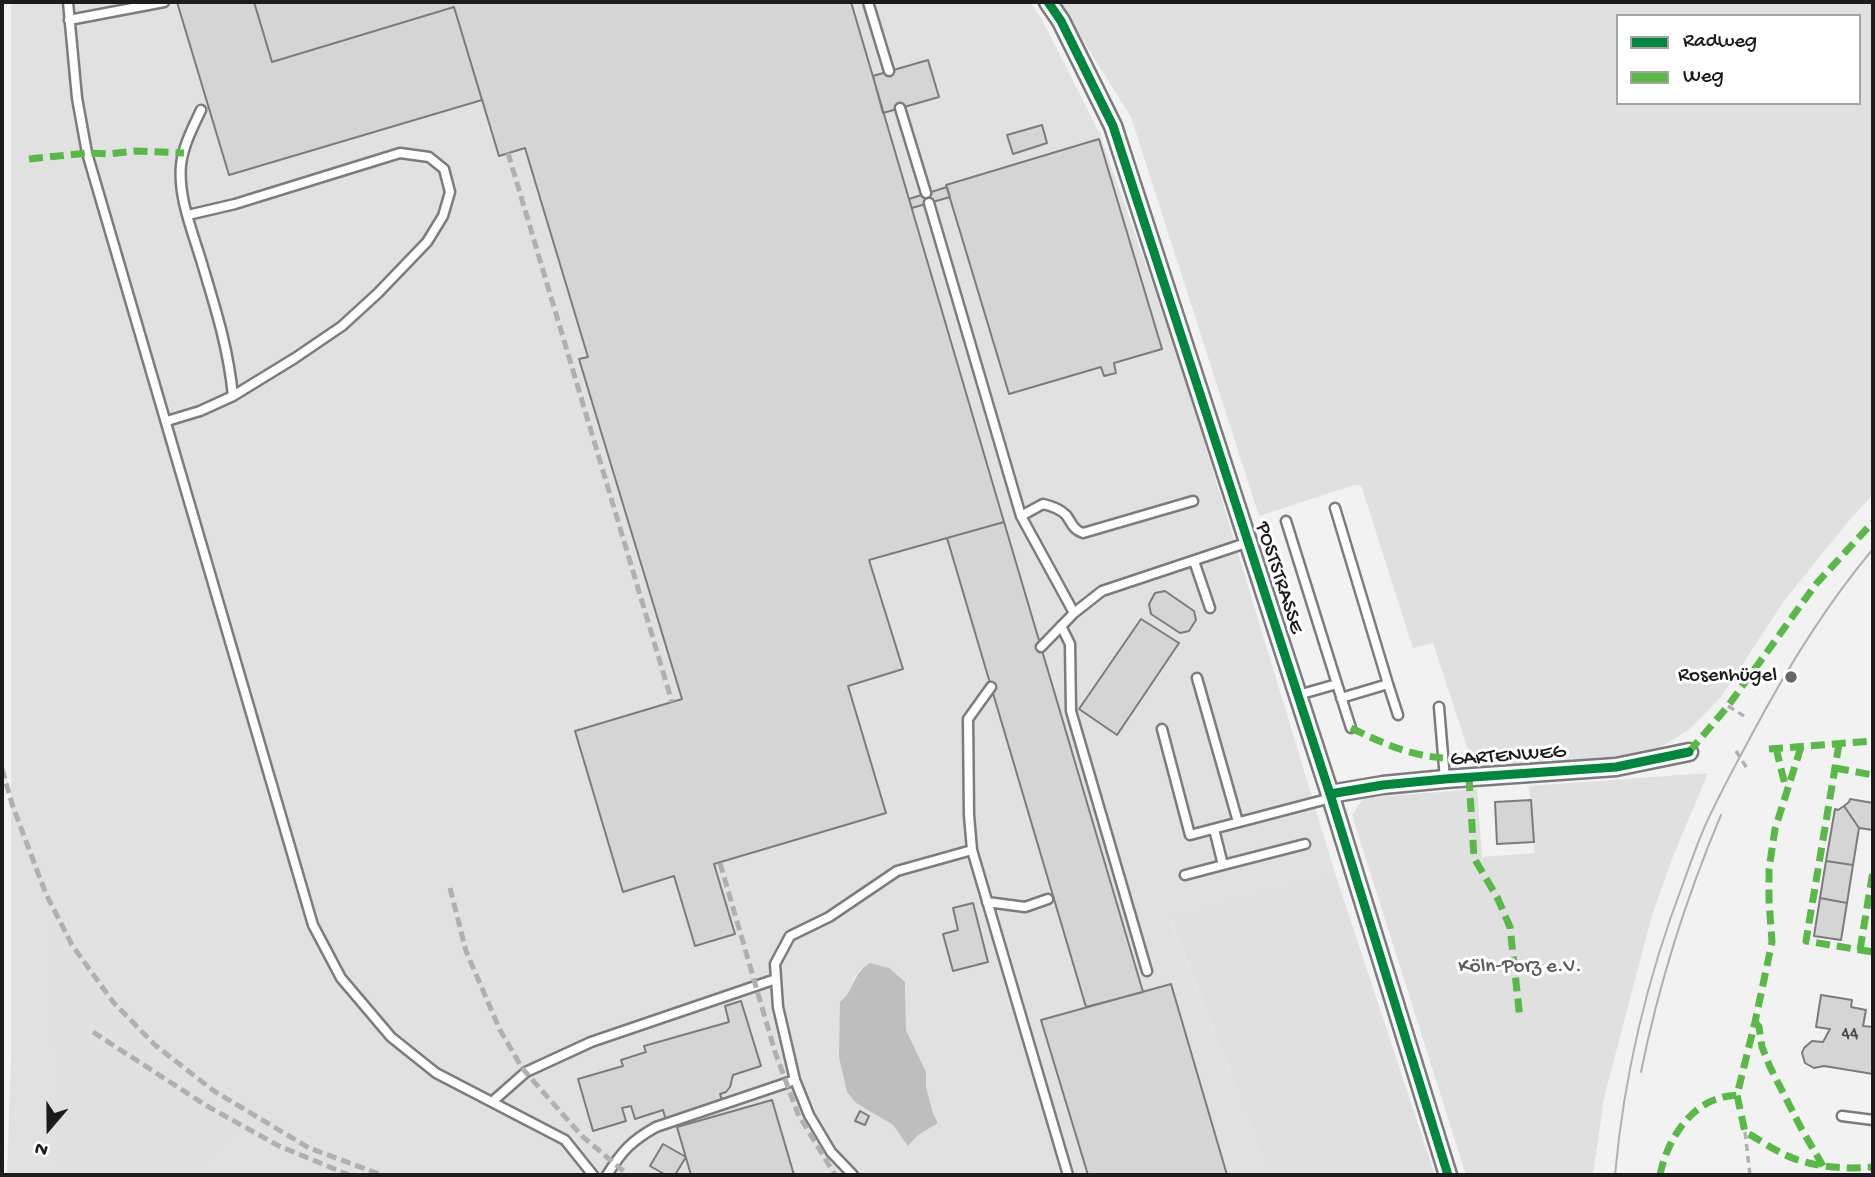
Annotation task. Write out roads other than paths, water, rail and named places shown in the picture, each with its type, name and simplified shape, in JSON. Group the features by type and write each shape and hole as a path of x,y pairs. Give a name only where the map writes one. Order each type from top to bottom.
{"street":[{"name":"POSTSTRASSE","path":"1048,2 1061,21 1113,126 1298,695 1448,1175"},
{"name":"GARTENWEG","path":"1330,796 1383,785 1616,767 1689,752"}],"lane":[{"path":"68,2 77,98 87,153 313,925 341,978 391,1037 436,1073 565,1140 593,1175"},
{"path":"69,20 164,2"},
{"path":"868,2 889,71"},
{"path":"900,108 926,194"},
{"path":"201,110 189,134 181,165 182,187 224,336 233,396"},
{"path":"167,421 200,411 233,396 342,326 427,242 443,216 450,192 444,169 429,157 400,153 235,204 188,215"},
{"path":"929,203 1021,516 1074,613"},
{"path":"1021,516 1043,504 1064,513 1076,531 1083,533 1193,501"},
{"path":"1335,508 1398,715"},
{"path":"1286,521 1351,728"},
{"path":"1041,647 1074,613 1102,591 1249,542"},
{"path":"1194,561 1210,608"},
{"path":"1061,626 1070,645 1071,711 1147,971"},
{"path":"1197,678 1238,822"},
{"path":"1298,695 1337,684"},
{"path":"1341,698 1388,684"},
{"path":"991,687 968,719 972,850 1068,1175"},
{"path":"1439,707 1445,779"},
{"path":"1162,729 1190,835 1330,796"},
{"path":"1214,829 1223,865"},
{"path":"1185,875 1305,844"},
{"path":"853,1175 831,1152 809,1115 795,1080 778,1007 775,964 790,936 829,917 897,871 972,850"},
{"path":"987,902 1025,907 1048,899"},
{"path":"493,1101 526,1072 591,1042 776,979"},
{"path":"607,1175 636,1138 656,1127 795,1080"},
{"path":"1842,1116 1873,1120"}],"tram line":[{"path":"1615,1175 1639,1026 1659,953 1702,833 1733,769 1792,663 1839,593 1873,549"},
{"path":"1641,1072 1675,941 1721,815"}],"railway":[{"path":"508,153 672,702"},
{"path":"2,769 13,807 46,894 72,945 113,1002 155,1045 214,1091 309,1148 382,1175"},
{"path":"720,863 775,1052 798,1114 835,1175"},
{"path":"450,888 466,951 500,1030 522,1068 582,1136 628,1175"},
{"path":"93,1032 207,1106 279,1146 349,1175"}],"place":[{"name":"Rosenhügel","path":"1791,677"}],"park label":[{"name":"Köln-Porz e.V.","path":"1520,968"}]}
